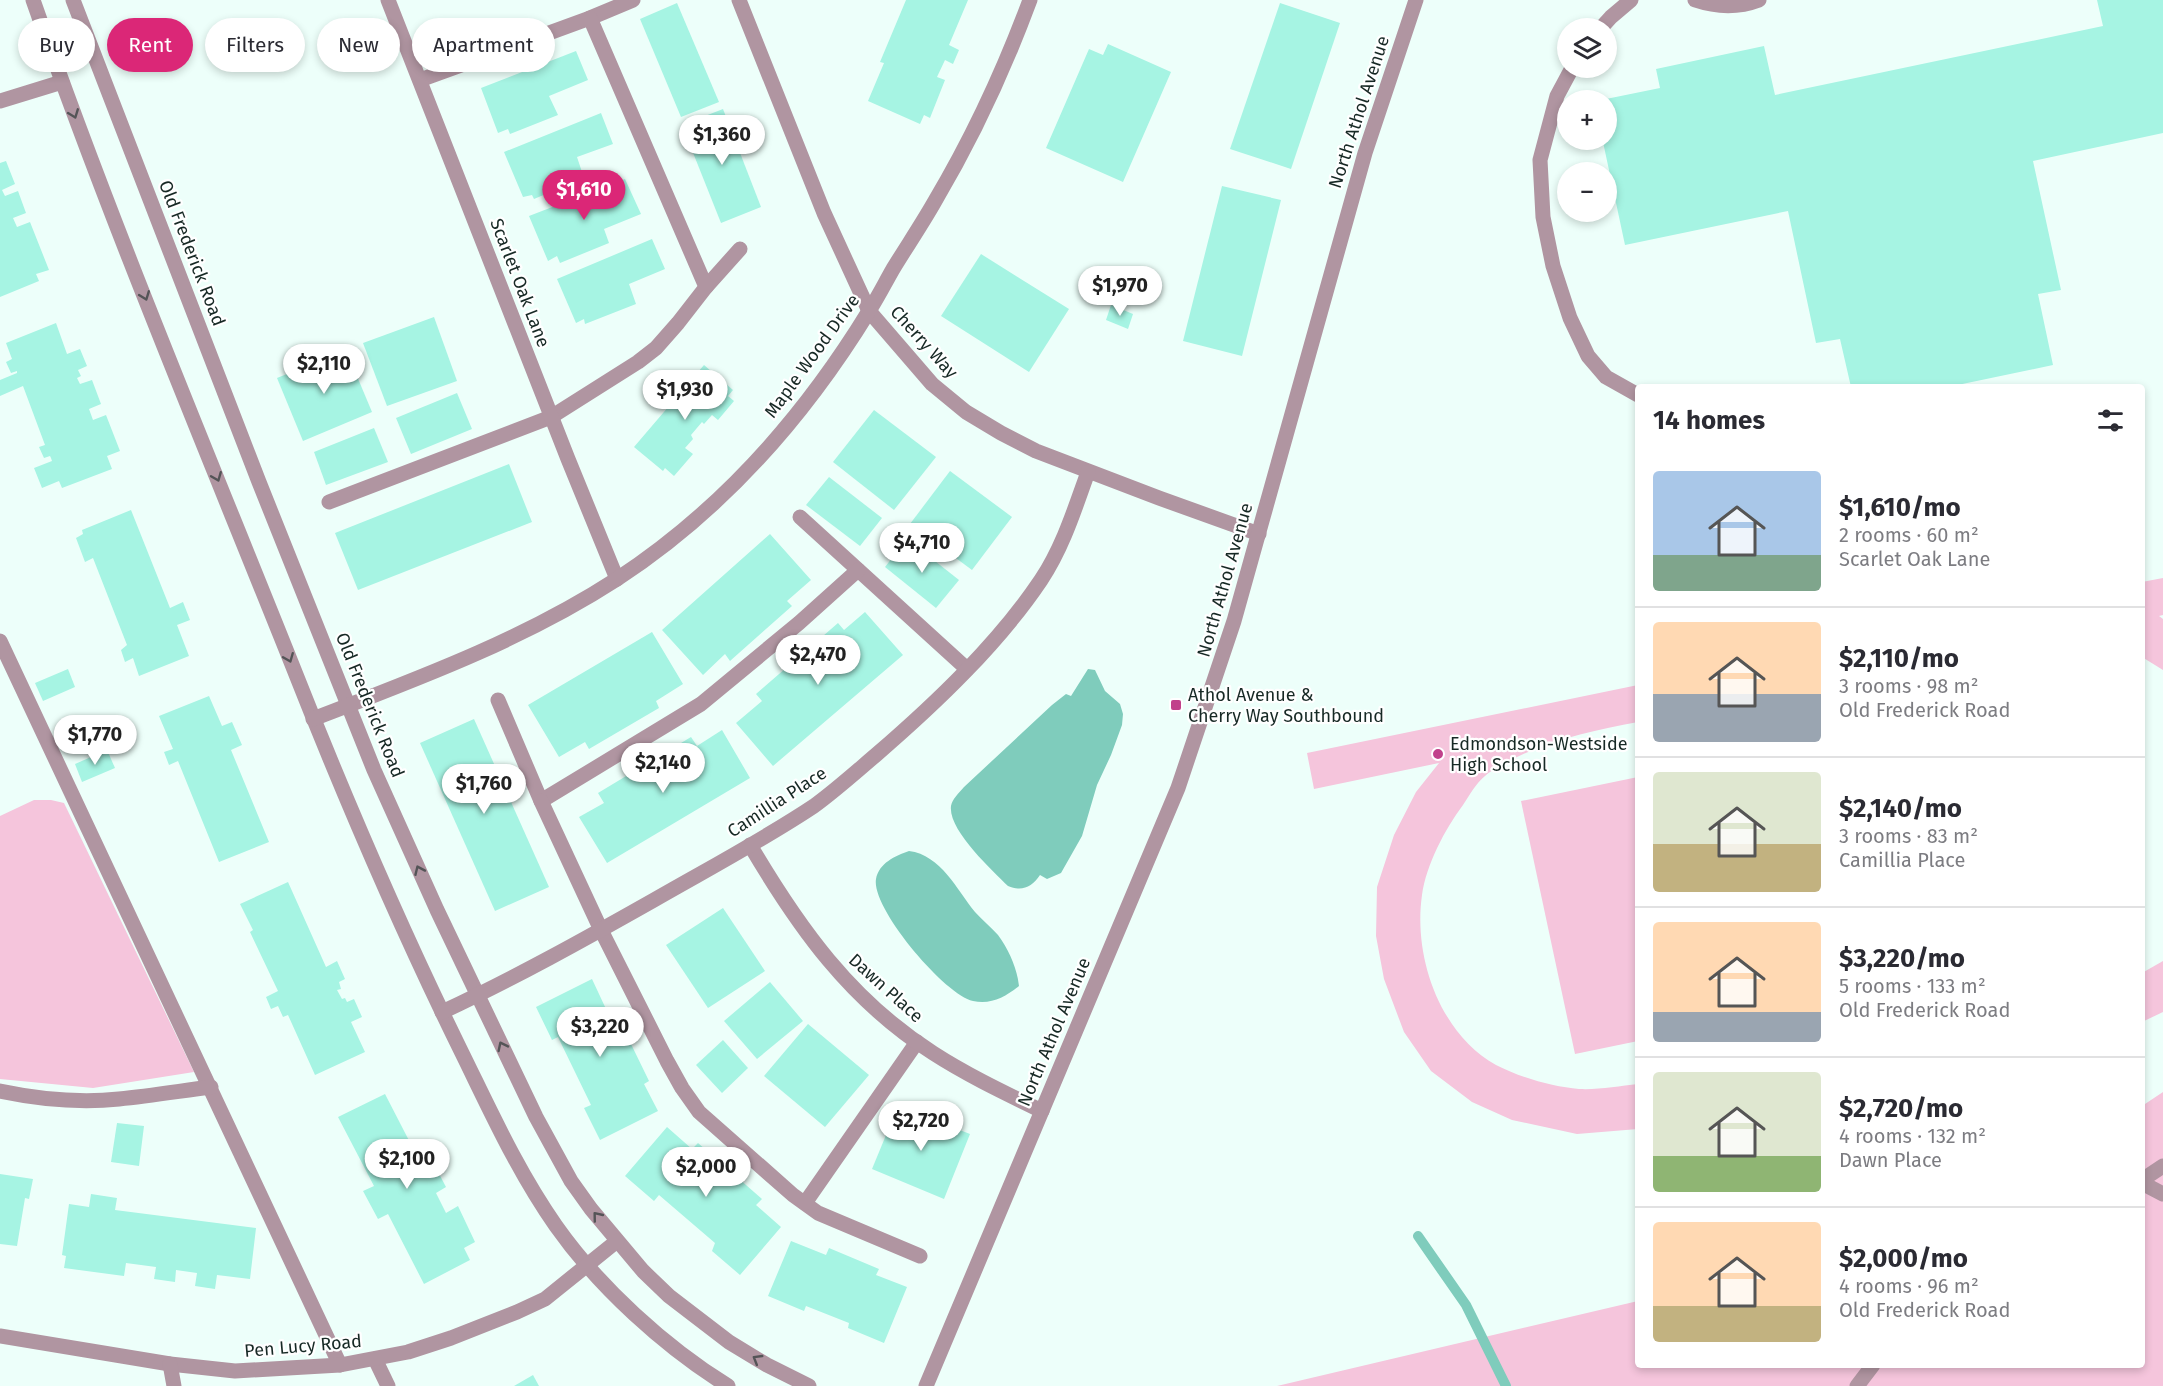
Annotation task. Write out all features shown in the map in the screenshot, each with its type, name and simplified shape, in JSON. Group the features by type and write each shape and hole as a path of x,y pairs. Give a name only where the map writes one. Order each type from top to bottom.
{"street":[{"path":"34,0 62,82 364,843 442,1012 519,1169 559,1231 622,1302 696,1366 728,1386"},
{"name":"Old Frederick Road","path":"73,0 255,471 374,770 477,996 536,1117 560,1161 591,1209 660,1287 694,1317 738,1347 809,1386"},
{"name":"Scarlet Oak Lane","path":"388,0 617,579"},
{"path":"420,80 633,0"},
{"name":"Cherry Way","path":"739,0 824,213 870,311 932,384 966,412 1036,451 1259,534"},
{"name":"Maple Wood Drive","path":"313,719 490,648 544,621 617,579 680,534 741,478 822,381 870,311 972,135 1008,56 1030,0"},
{"name":"North Athol Avenue","path":"926,1386 1178,788 1215,683 1365,153 1416,0"},
{"path":"1610,18 1631,0"},
{"path":"1695,0 1710,5 1744,6 1759,0"},
{"path":"590,18 706,287"},
{"path":"1567,78 1557,96 1540,160 1543,217 1553,266 1570,318 1588,356 1606,377 1635,393"},
{"path":"0,101 62,82"},
{"path":"329,502 551,417 638,362 656,348 740,249"},
{"name":"Camillia Place","path":"442,1012 477,996 601,930 750,845 815,805 853,775 927,710 967,669 1042,579 1061,543 1088,472"},
{"path":"800,517 967,669"},
{"path":"541,801 701,704 799,623 858,570"},
{"path":"0,641 340,1365"},
{"path":"498,700 541,801 601,930 682,1088 699,1112 793,1195 818,1213 920,1256"},
{"name":"Dawn Place","path":"750,845 776,888 822,954 861,997 917,1042 958,1068 1042,1111"},
{"path":"805,1203 917,1042"},
{"path":"0,1091 23,1096 117,1100 211,1087"},
{"path":"2145,1180 2163,1166"},
{"path":"2145,1184 2163,1194"},
{"name":"Pen Lucy Road","path":"0,1336 170,1364 236,1371 340,1365 408,1352 452,1338 517,1312 545,1299 617,1241"},
{"path":"375,1359 388,1386"},
{"path":"170,1364 174,1386"},
{"path":"1857,1386 1871,1368"}],"shaded area":[{"path":"2163,578 2163,615 2159,616 2163,619 2163,670 2145,659 2145,581"},
{"path":"1088,669 1095,670 1105,691 1120,704 1123,714 1122,725 1097,785 1082,836 1061,873 1047,879 1040,875 1030,885 1013,888 1008,886 982,860 963,838 952,816 952,803 964,787 1052,705 1066,694 1071,696"},
{"path":"1635,686 1635,723 1586,733 1536,749 1492,771 1482,779 1443,836 1432,860 1424,884 1420,919 1427,968 1435,992 1446,1014 1476,1051 1496,1065 1515,1074 1558,1086 1586,1089 1635,1084 1635,1129 1577,1134 1512,1120 1472,1102 1431,1071 1404,1032 1384,979 1376,936 1377,887 1394,835 1416,792 1439,763 1314,789 1307,753"},
{"path":"1635,778 1635,1042 1575,1054 1521,801"},
{"path":"34,800 64,803 194,1072 93,1088 0,1079 0,816"},
{"path":"909,851 930,859 939,866 975,912 998,935 1012,959 1019,986 998,999 986,1002 973,1001 945,983 912,949 885,909 878,892 876,879 884,864"},
{"path":"2163,961 2163,1012 2145,1021 2145,971"},
{"path":"2163,1092 2163,1386 1277,1386 1635,1302 1635,1368 2145,1368 2145,1104"}],"building":[{"path":"906,0 968,0 949,45 959,50 953,64 945,60 937,77 945,80 930,118 924,115 920,124 868,101 884,63 880,62"},
{"path":"2097,0 2163,0 2163,133 2033,161 2061,290 2038,294 2053,365 1962,384 1850,384 1840,339 1816,343 1788,211 1625,245 1617,208 1617,162 1607,162 1605,150 1617,150 1617,97 1660,88 1656,69 1764,46 1775,95 2103,26"},
{"path":"677,3 719,102 681,117 640,19"},
{"path":"1280,3 1340,23 1291,169 1230,149"},
{"path":"1108,44 1171,72 1123,182 1046,148 1089,49 1103,55"},
{"path":"576,51 588,80 549,96 558,115 510,134 508,129 498,133 481,88 522,72 555,72 555,59"},
{"path":"723,109 761,207 721,223 682,125"},
{"path":"601,113 613,144 577,157 584,178 534,199 532,195 523,197 504,152"},
{"path":"6,161 15,184 2,190 5,196 18,191 26,213 13,218 17,227 30,222 49,270 36,274 39,281 0,297 0,163"},
{"path":"625,179 641,214 604,229 609,243 560,263 557,256 548,261 529,216"},
{"path":"1222,186 1281,200 1242,356 1183,341"},
{"path":"652,239 665,269 629,284 636,304 585,324 584,319 576,323 557,279"},
{"path":"981,254 1069,309 1029,372 941,316"},
{"path":"1111,305 1133,314 1128,329 1106,320"},
{"path":"434,317 457,381 387,406 363,343"},
{"path":"56,323 67,354 80,349 87,366 78,370 81,376 77,378 80,384 92,380 101,404 89,409 93,420 106,415 120,451 107,456 112,469 62,488 59,481 42,488 34,468 52,461 50,456 44,458 39,447 45,445 23,386 0,396 0,380 17,373 17,371 11,373 6,362 12,359 6,343"},
{"path":"346,350 372,412 303,441 277,378"},
{"path":"704,365 733,390 728,396 734,401 718,420 712,415 704,424 702,422 691,435 693,439 685,448 693,454 674,476 665,468 663,471 634,447"},
{"path":"457,393 472,429 411,454 396,418"},
{"path":"874,410 936,457 894,510 833,462"},
{"path":"374,428 388,462 326,485 314,452"},
{"path":"509,464 532,522 358,590 335,533"},
{"path":"950,471 1012,517 972,570 910,524"},
{"path":"829,477 882,518 860,546 806,505"},
{"path":"131,510 170,608 183,602 190,620 177,625 189,656 139,676 133,658 125,662 121,650 127,645 93,558 85,562 76,538 83,534 82,530"},
{"path":"770,534 811,580 787,601 792,606 730,661 725,654 703,675 662,630"},
{"path":"907,539 959,580 936,608 885,567"},
{"path":"865,612 903,655 773,766 736,723 762,701 756,694 838,623 844,630"},
{"path":"652,632 683,684 656,701 659,708 589,749 585,742 559,757 528,705"},
{"path":"68,669 75,687 43,701 35,683"},
{"path":"209,696 222,726 232,722 242,745 231,750 269,842 219,862 178,761 169,765 164,752 173,749 159,716"},
{"path":"474,719 549,887 495,911 420,743"},
{"path":"722,730 750,778 607,863 579,817 604,803 598,793 691,737 697,746"},
{"path":"107,750 115,768 82,782 75,764"},
{"path":"288,882 326,967 337,961 345,979 339,982 341,989 337,990 342,999 345,998 347,1002 354,999 362,1017 351,1022 365,1052 315,1075 288,1015 283,1017 278,1006 271,1009 266,997 278,991 250,932 253,930 240,904"},
{"path":"723,908 765,971 708,1008 666,945"},
{"path":"592,979 606,1009 613,1007 649,1081 644,1084 658,1111 600,1140 584,1108 591,1105 558,1037 552,1040 536,1007"},
{"path":"770,982 803,1021 757,1059 724,1021"},
{"path":"808,1024 869,1075 825,1127 764,1076"},
{"path":"723,1040 748,1068 722,1093 696,1065"},
{"path":"385,1094 418,1158 428,1153 446,1187 436,1193 446,1213 458,1206 475,1242 464,1248 470,1260 424,1284 388,1214 378,1219 363,1191 374,1186 338,1117"},
{"path":"898,1106 970,1134 944,1199 872,1169"},
{"path":"117,1123 144,1126 139,1166 111,1162"},
{"path":"667,1127 692,1149 698,1143 762,1199 756,1205 781,1227 740,1275 712,1251 715,1243 659,1195 654,1201 625,1176"},
{"path":"0,1174 33,1179 29,1199 25,1198 17,1246 0,1244"},
{"path":"91,1194 117,1198 115,1210 256,1228 250,1279 217,1275 215,1289 195,1286 197,1273 176,1270 175,1282 154,1279 156,1267 126,1263 124,1276 64,1268 66,1256 62,1255 69,1204 89,1207"},
{"path":"791,1241 826,1255 829,1248 879,1269 876,1275 907,1287 884,1343 848,1328 849,1323 806,1306 804,1311 768,1296"},
{"path":"533,1375 539,1386 514,1386"}],"waterway":[{"path":"1418,1236 1466,1305 1506,1386"}],"place":[{"name":"Athol Avenue & Cherry Way Southbound","path":"1176,705"},
{"name":"Edmondson-Westside High School","path":"1438,754"}]}
